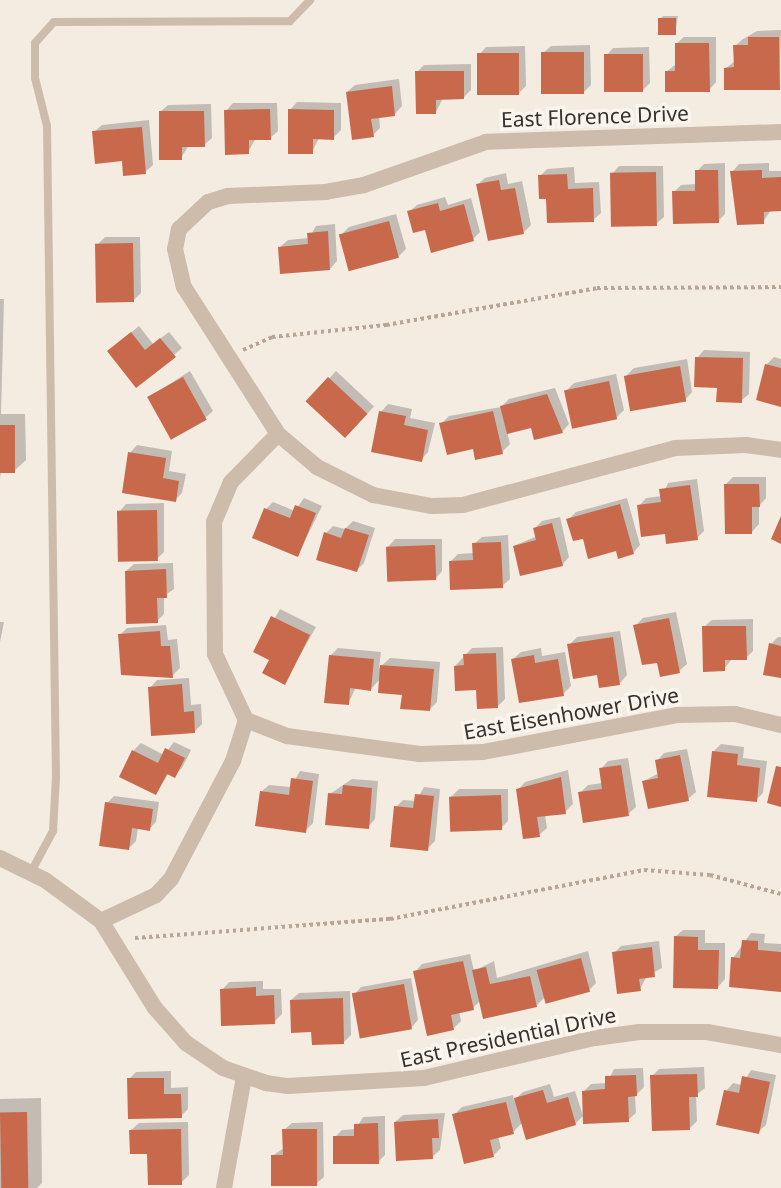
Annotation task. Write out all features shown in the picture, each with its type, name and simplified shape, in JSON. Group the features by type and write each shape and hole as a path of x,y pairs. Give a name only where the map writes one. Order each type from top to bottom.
{"street":[{"name":"East Florence Drive","path":"278,434 226,358 178,271 174,249 179,229 191,214 228,196 326,192 364,185 508,138 781,132"},
{"path":"101,921 156,895 171,879 233,761 246,720 215,654 214,522 231,482 278,434 336,480 373,495 432,506 497,500 675,448 746,445 781,450"},
{"name":"East Eisenhower Drive","path":"246,720 288,736 420,754 483,752 677,715 736,714 781,725"},
{"name":"East Presidential Drive","path":"0,858 31,872 101,921 169,1026 204,1057 244,1077 288,1086 402,1081 640,1032 707,1032 781,1045"},
{"path":"224,1188 244,1077"}],"lane":[{"path":"31,872 53,831 56,791 47,127 36,78 35,43 54,22 290,21 310,0"}],"path":[{"path":"241,351 272,337 386,325 597,288 781,287"},
{"path":"135,938 390,919 643,870 710,874 781,894"}],"building":[{"path":"658,18 676,18 676,35 658,35"},
{"path":"748,37 779,37 780,90 724,90 724,68 734,67 733,45 748,45"},
{"path":"675,43 709,43 710,92 665,92 665,71 675,71"},
{"path":"541,52 584,52 584,94 541,94"},
{"path":"477,53 519,53 519,95 477,95"},
{"path":"604,54 643,54 643,92 604,92"},
{"path":"415,71 464,71 464,99 436,100 436,114 416,114"},
{"path":"392,86 395,116 371,119 374,137 352,140 346,92"},
{"path":"270,109 271,140 249,140 249,154 225,155 224,110"},
{"path":"288,109 334,110 334,140 313,139 313,154 288,154"},
{"path":"159,111 204,111 205,147 182,147 182,160 159,160"},
{"path":"142,127 146,174 123,176 122,161 95,164 92,131"},
{"path":"695,170 718,170 719,223 673,224 672,191 695,191"},
{"path":"762,170 762,178 781,177 781,211 764,212 764,224 737,225 730,171"},
{"path":"656,172 657,226 611,227 610,173"},
{"path":"567,174 568,189 593,188 594,222 547,223 546,199 539,199 538,175"},
{"path":"499,180 501,190 515,188 524,234 488,241 476,184"},
{"path":"438,203 440,211 464,204 474,241 431,253 425,230 413,233 407,211"},
{"path":"389,221 399,258 349,271 339,234"},
{"path":"328,231 330,270 280,274 278,247 308,244 307,233"},
{"path":"133,243 134,302 96,303 95,244"},
{"path":"131,332 145,350 160,338 176,357 136,388 107,351"},
{"path":"695,357 743,358 742,403 716,402 717,388 694,387"},
{"path":"765,364 781,368 781,407 756,400"},
{"path":"680,366 686,401 630,411 624,376"},
{"path":"183,377 207,420 171,440 147,397"},
{"path":"328,377 367,414 345,438 305,401"},
{"path":"609,381 617,419 572,429 564,391"},
{"path":"547,394 563,433 534,440 531,428 507,434 500,406"},
{"path":"379,411 406,416 404,425 428,430 422,462 371,452"},
{"path":"493,411 503,454 475,460 473,449 447,455 439,423"},
{"path":"0,425 15,425 15,473 0,473"},
{"path":"128,452 166,458 163,478 179,481 176,502 122,493"},
{"path":"724,484 759,484 760,507 752,507 752,534 725,534"},
{"path":"690,485 698,540 666,544 665,534 641,537 637,505 661,502 659,489"},
{"path":"620,504 634,554 618,559 616,551 588,559 583,539 573,541 566,519"},
{"path":"295,505 316,513 298,557 252,538 264,508 290,518"},
{"path":"157,510 158,561 118,562 117,511"},
{"path":"781,516 781,544 771,539"},
{"path":"552,523 563,566 520,576 513,546 536,540 533,528"},
{"path":"345,528 369,535 357,572 316,560 324,532 341,538"},
{"path":"501,542 503,588 450,590 449,561 473,560 472,543"},
{"path":"435,545 436,580 387,582 386,547"},
{"path":"166,569 167,598 157,598 158,623 126,624 125,571"},
{"path":"271,616 310,635 285,685 262,673 269,660 253,652"},
{"path":"669,618 680,673 660,677 657,663 642,665 633,625"},
{"path":"702,626 746,626 747,660 725,660 725,671 703,672"},
{"path":"160,631 161,646 170,646 173,678 121,675 118,634"},
{"path":"613,637 620,685 599,688 597,675 573,679 567,644"},
{"path":"769,643 781,646 781,678 763,675"},
{"path":"496,653 498,708 477,709 476,690 455,691 454,666 464,665 463,654"},
{"path":"329,655 374,659 371,691 350,688 349,705 324,703"},
{"path":"534,655 535,663 558,659 564,696 519,703 511,659"},
{"path":"380,665 434,669 430,711 400,709 402,695 378,693"},
{"path":"182,684 184,712 194,711 195,733 151,736 148,687"},
{"path":"165,748 185,758 175,778 167,774 156,795 119,777 132,750 158,763"},
{"path":"712,751 738,754 737,765 760,768 757,802 707,797"},
{"path":"680,755 689,801 648,809 642,781 658,778 655,760"},
{"path":"621,765 629,816 583,823 578,792 602,789 599,768"},
{"path":"776,766 781,767 781,807 767,803"},
{"path":"561,777 566,814 537,817 540,837 523,839 516,789"},
{"path":"291,778 313,781 306,833 255,826 260,791 289,795"},
{"path":"343,785 372,788 369,829 325,825 328,793 342,794"},
{"path":"415,794 434,796 428,851 390,847 394,806 413,808"},
{"path":"501,795 502,830 450,832 449,797"},
{"path":"105,802 153,809 150,831 132,828 129,850 99,846"},
{"path":"674,936 698,937 698,950 719,950 718,989 673,988"},
{"path":"742,940 758,941 758,950 781,952 781,992 729,987 731,957 740,958"},
{"path":"652,947 655,977 639,979 641,991 617,994 612,952"},
{"path":"581,958 590,992 546,1004 537,970"},
{"path":"463,961 474,1010 451,1015 454,1030 427,1036 413,971"},
{"path":"486,967 490,984 530,976 537,1007 483,1019 472,970"},
{"path":"404,984 412,1029 360,1039 352,993"},
{"path":"256,987 256,996 274,995 275,1024 221,1026 220,989"},
{"path":"343,998 344,1044 312,1045 311,1032 291,1033 290,1000"},
{"path":"697,1074 698,1097 689,1097 690,1130 652,1131 650,1075"},
{"path":"636,1075 637,1096 628,1097 629,1122 583,1124 582,1091 605,1089 605,1076"},
{"path":"742,1076 770,1082 759,1134 716,1125 724,1090 739,1093"},
{"path":"127,1078 164,1078 164,1094 181,1094 182,1118 128,1119"},
{"path":"543,1090 547,1103 568,1097 576,1125 526,1140 514,1098"},
{"path":"506,1102 514,1134 490,1140 494,1157 464,1164 452,1114"},
{"path":"0,1112 27,1112 28,1188 1,1188"},
{"path":"438,1119 439,1138 432,1138 433,1159 396,1161 394,1122"},
{"path":"378,1123 379,1164 333,1164 333,1136 354,1136 354,1124"},
{"path":"181,1129 182,1185 148,1185 147,1154 130,1154 129,1130"},
{"path":"282,1129 317,1129 317,1186 271,1186 271,1155 283,1155"}]}
